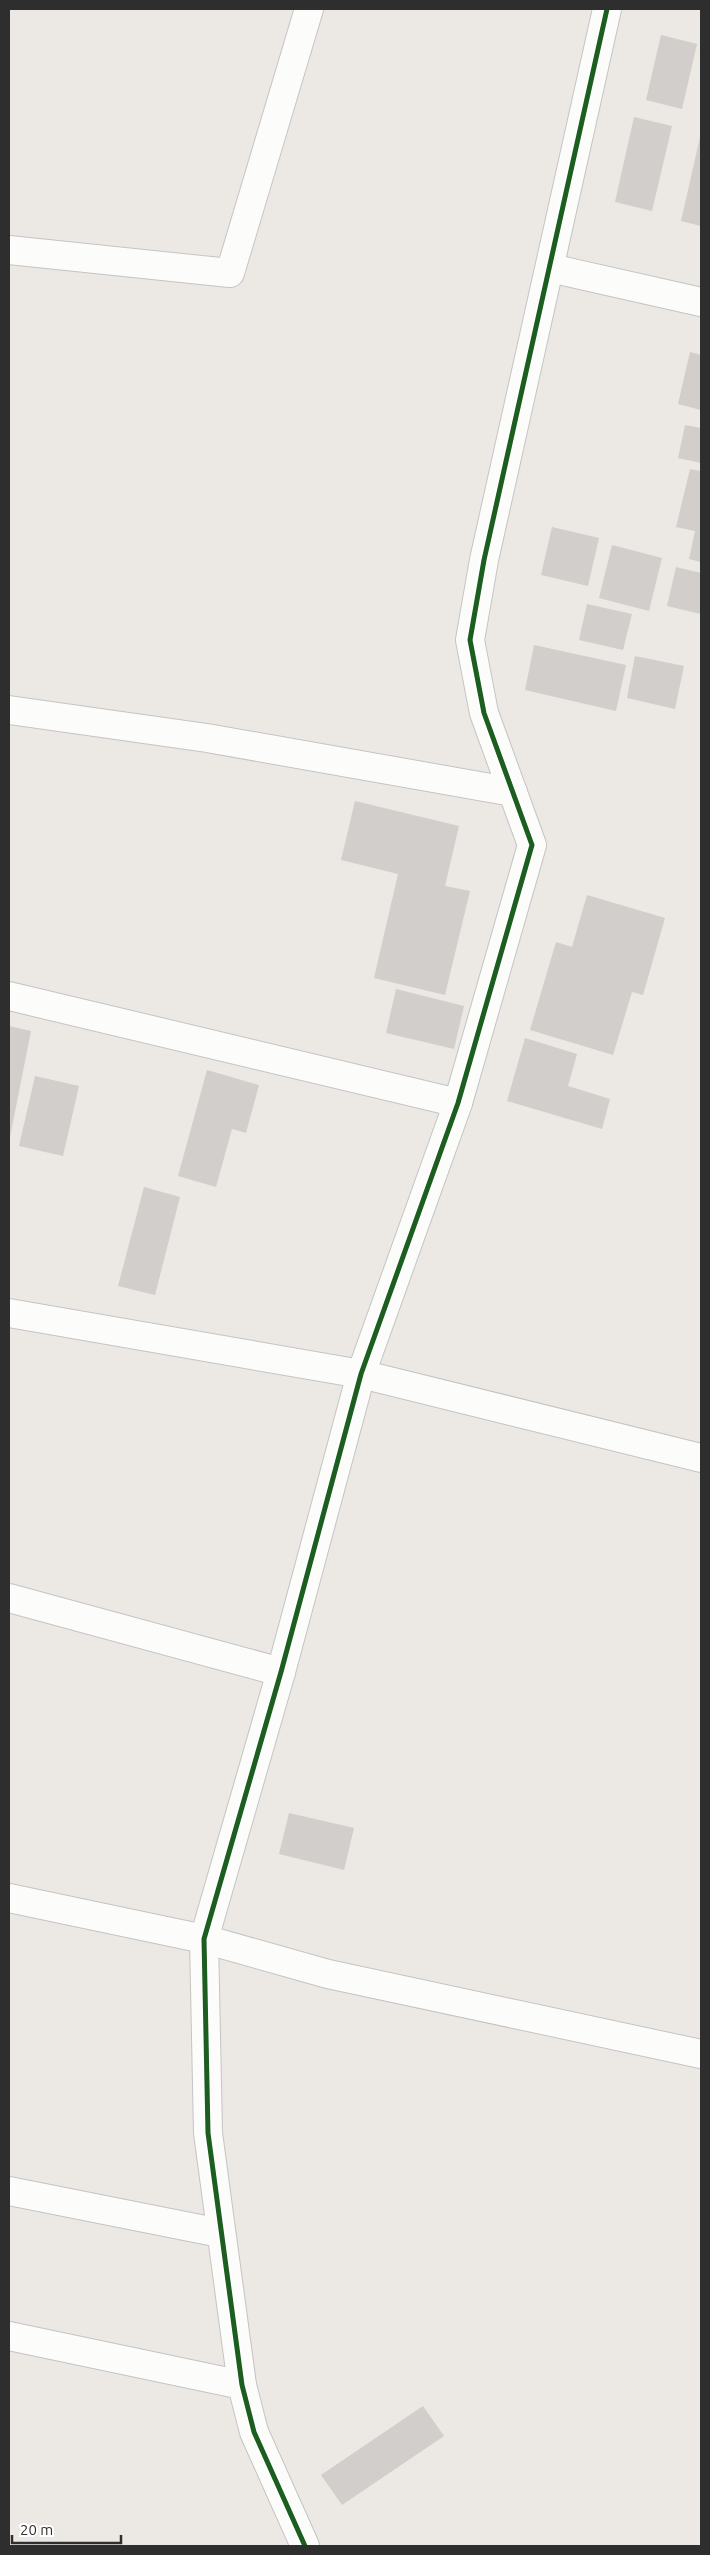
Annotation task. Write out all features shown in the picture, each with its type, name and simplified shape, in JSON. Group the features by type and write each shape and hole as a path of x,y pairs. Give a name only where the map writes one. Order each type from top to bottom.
{"street":[{"path":"9,250 230,273 309,9"},
{"path":"305,2546 254,2432 242,2385 208,2133 204,1939 281,1672 361,1374 458,1103 532,845 484,713 470,640 484,560 607,9"},
{"path":"550,268 701,302"},
{"path":"9,710 207,738 513,792"},
{"path":"9,996 458,1103"},
{"path":"9,1313 361,1374 701,1458"},
{"path":"9,1598 281,1672"},
{"path":"9,1898 204,1939 328,1974 701,2054"},
{"path":"9,2191 220,2233"},
{"path":"9,2336 242,2385"}],"building":[{"path":"661,35 697,44 682,109 646,100"},
{"path":"634,117 672,126 652,211 615,202"},
{"path":"701,137 701,226 681,221"},
{"path":"690,352 701,355 701,410 678,404"},
{"path":"685,425 701,428 701,463 678,458"},
{"path":"690,469 701,471 701,562 689,559 695,531 676,527"},
{"path":"552,527 599,538 588,586 541,575"},
{"path":"612,545 662,558 649,611 599,598"},
{"path":"676,567 701,573 701,614 667,606"},
{"path":"587,604 632,614 623,650 579,640"},
{"path":"534,645 626,665 616,711 525,690"},
{"path":"635,656 684,666 675,709 627,698"},
{"path":"355,801 459,826 445,886 470,891 445,995 374,978 398,874 341,860"},
{"path":"587,895 665,918 643,995 632,992 613,1055 530,1030 556,942 572,947"},
{"path":"396,989 464,1006 454,1049 386,1033"},
{"path":"9,1026 31,1031 10,1137 9,1137"},
{"path":"525,1038 577,1054 568,1086 610,1099 602,1129 507,1101"},
{"path":"207,1070 259,1085 246,1133 232,1129 216,1187 178,1176"},
{"path":"35,1076 79,1086 63,1156 19,1146"},
{"path":"144,1187 180,1197 155,1295 118,1286"},
{"path":"289,1813 354,1828 344,1870 279,1854"},
{"path":"423,2406 444,2436 342,2505 321,2475"}],"cycle path":[{"path":"305,2546 254,2432 242,2385 208,2133 204,1939 281,1672 361,1374 458,1103 532,845 484,713 470,640 484,560 607,9"}]}
